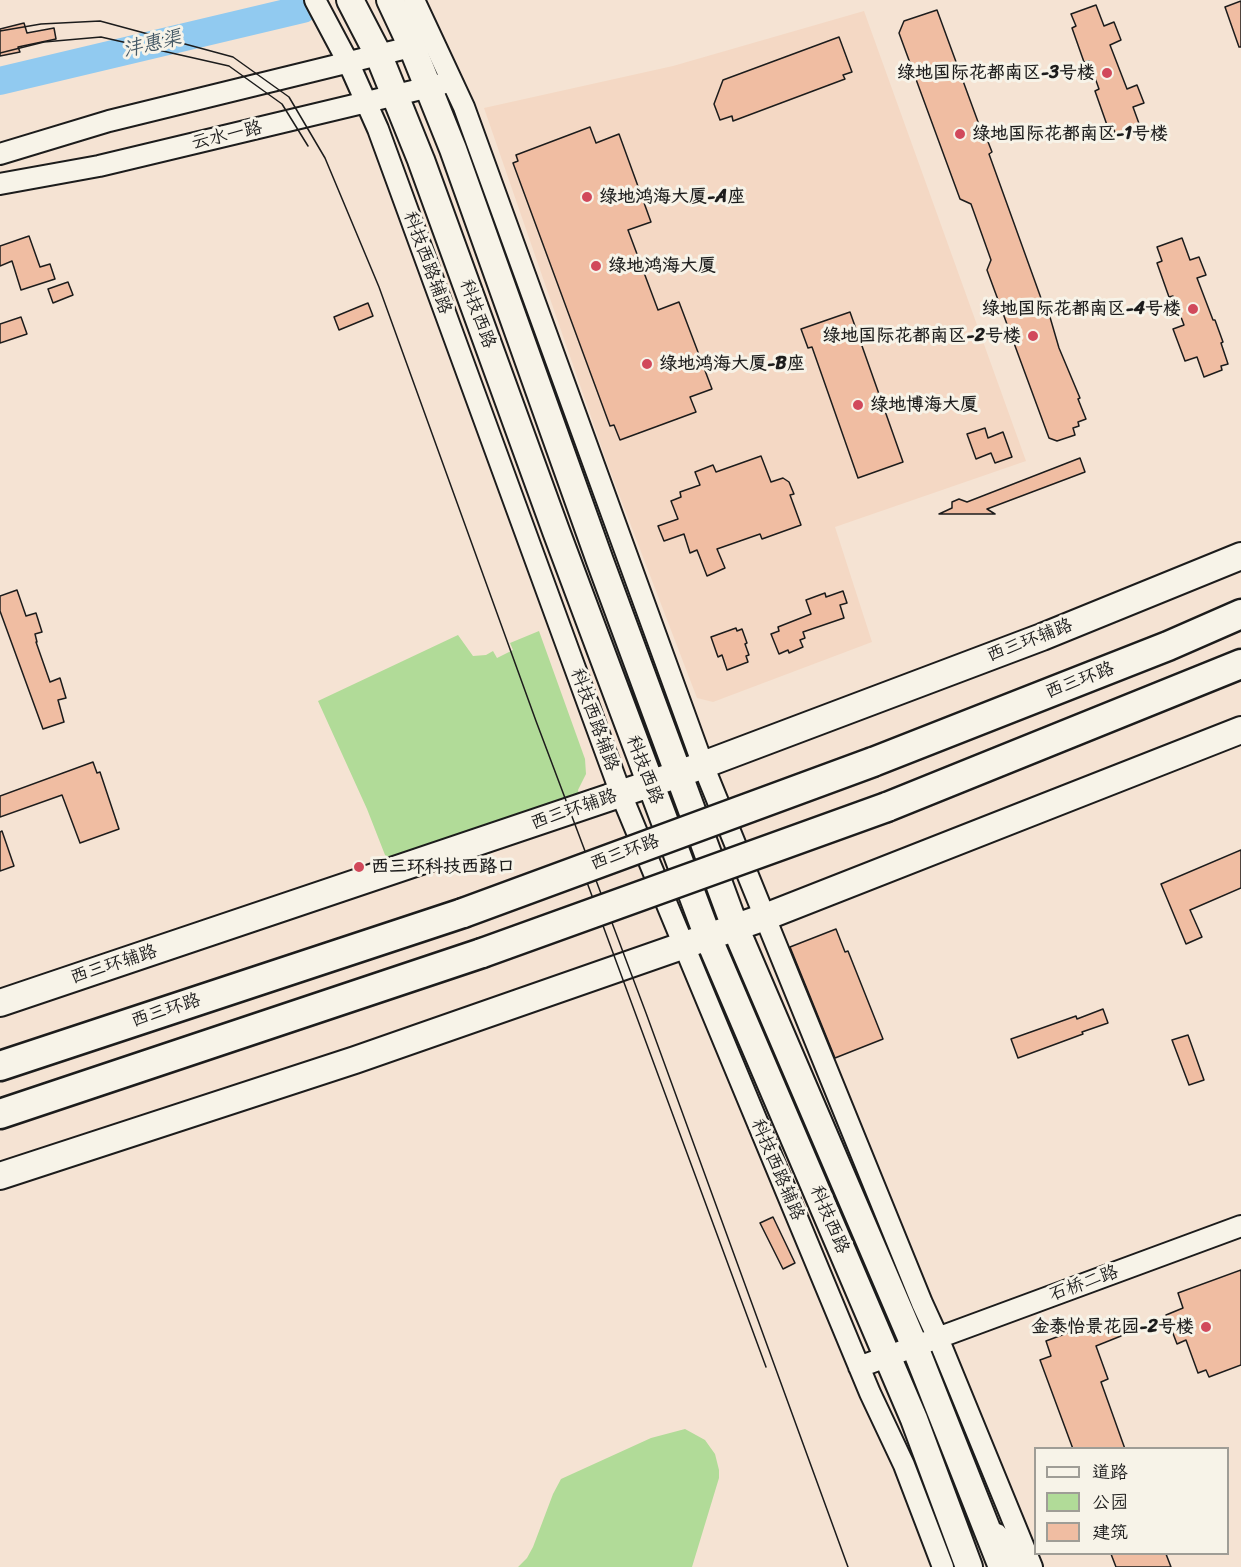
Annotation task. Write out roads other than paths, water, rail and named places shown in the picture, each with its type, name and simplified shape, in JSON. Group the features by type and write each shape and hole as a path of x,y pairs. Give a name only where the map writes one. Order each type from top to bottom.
{"highway":[{"name":"西三环路","path":"0,1066 463,913 873,762 1168,646 1241,614"},
{"path":"0,1114 482,954 887,807 1241,664"}],"main road":[{"name":"科技西路","path":"350,0 379,56 421,160 708,937 914,1419 969,1567"},
{"name":"科技西路","path":"390,0 424,44 441,85 453,149 600,561 735,927 927,1343 977,1502 1002,1567"},
{"name":"西三环辅路","path":"0,1003 650,785 1042,638 1241,556"},
{"path":"0,1176 355,1060 683,946 1241,730"}],"street":[{"name":"科技西路辅路","path":"315,0 349,64 382,140 621,794 860,1367 904,1465 943,1567"},
{"path":"0,154 109,121 424,44 414,0"},
{"path":"441,85 464,107 703,765 922,1303 927,1343 1032,1567"},
{"name":"云水一路","path":"0,184 99,166 441,85"},
{"name":"石桥二路","path":"860,1367 1241,1226"},
{"path":"977,1502 1018,1567"}],"waterway":[{"name":"沣惠渠","path":"0,81 303,9"}],"tram line":[{"path":"0,31 41,24 100,21 233,57 289,97 325,158 379,287 536,721 646,1013 848,1567"},
{"path":"0,53 44,42 101,37 229,66 282,104 308,146"},
{"path":"585,877 766,1367"}],"place":[{"name":"绿地国际花都南区-3号楼","path":"1107,73"},
{"name":"绿地国际花都南区-1号楼","path":"960,134"},
{"name":"绿地鸿海大厦-A座","path":"587,197"},
{"name":"绿地鸿海大厦","path":"596,266"},
{"name":"绿地国际花都南区-4号楼","path":"1193,309"},
{"name":"绿地国际花都南区-2号楼","path":"1033,336"},
{"name":"绿地鸿海大厦-B座","path":"647,364"},
{"name":"绿地博海大厦","path":"858,405"},
{"name":"西三环科技西路口","path":"359,867"},
{"name":"金泰怡景花园-2号楼","path":"1206,1327"}]}
